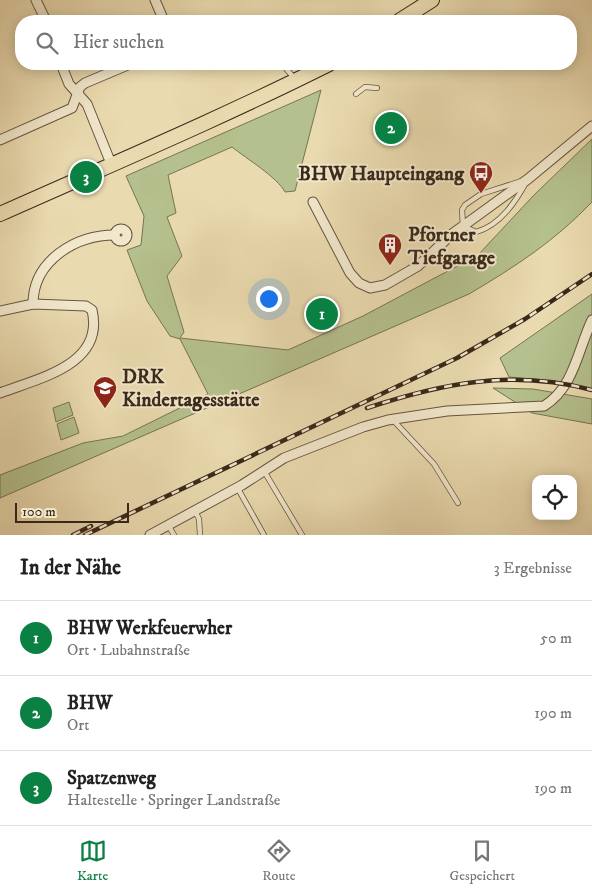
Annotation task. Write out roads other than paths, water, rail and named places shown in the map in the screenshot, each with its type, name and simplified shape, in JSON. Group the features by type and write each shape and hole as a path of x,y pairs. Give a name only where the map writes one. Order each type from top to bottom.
{"main road":[{"path":"408,15 432,0"},
{"path":"0,214 112,166 316,70"}],"street":[{"path":"36,0 43,15"},
{"path":"155,0 161,15"},
{"path":"63,70 69,84 87,104 112,166"},
{"path":"0,140 72,108 77,94 85,83 116,70"},
{"path":"313,202 350,273 359,283 370,288 385,285 408,273 463,226 528,179 592,126"},
{"path":"33,304 33,289 39,274 52,260 67,248 99,235 115,235"},
{"path":"0,310 33,304 86,306 92,310 94,318 88,348 79,358 61,369 0,393"},
{"path":"150,535 194,509 237,487 284,458 306,447 362,427 392,419 447,411 544,406 555,400 563,389 592,320"}],"lane":[{"path":"287,70 295,80"},
{"path":"356,94 365,87 377,88"},
{"path":"528,179 511,206 488,228 476,232 463,226 462,210 472,199 528,179"},
{"path":"392,419 434,464 458,503"},
{"path":"264,470 302,535"},
{"path":"237,487 264,535"},
{"path":"194,509 199,519 200,535"},
{"path":"168,524 174,535"}],"railway":[{"path":"85,535 457,358 525,319 592,274"},
{"path":"367,408 423,392 478,382 534,380 592,390"},
{"path":"73,535 91,526"}],"place":[{"name":"BHW","path":"391,128"},
{"name":"Spatzenweg","path":"86,177"},
{"name":"BHW Haupteingang","path":"481,194"},
{"name":"Pförtner Tiefgarage","path":"390,266"},
{"name":"BHW Werkfeuerwher","path":"322,314"},
{"name":"DRK Kindertagesstätte","path":"105,409"}]}
